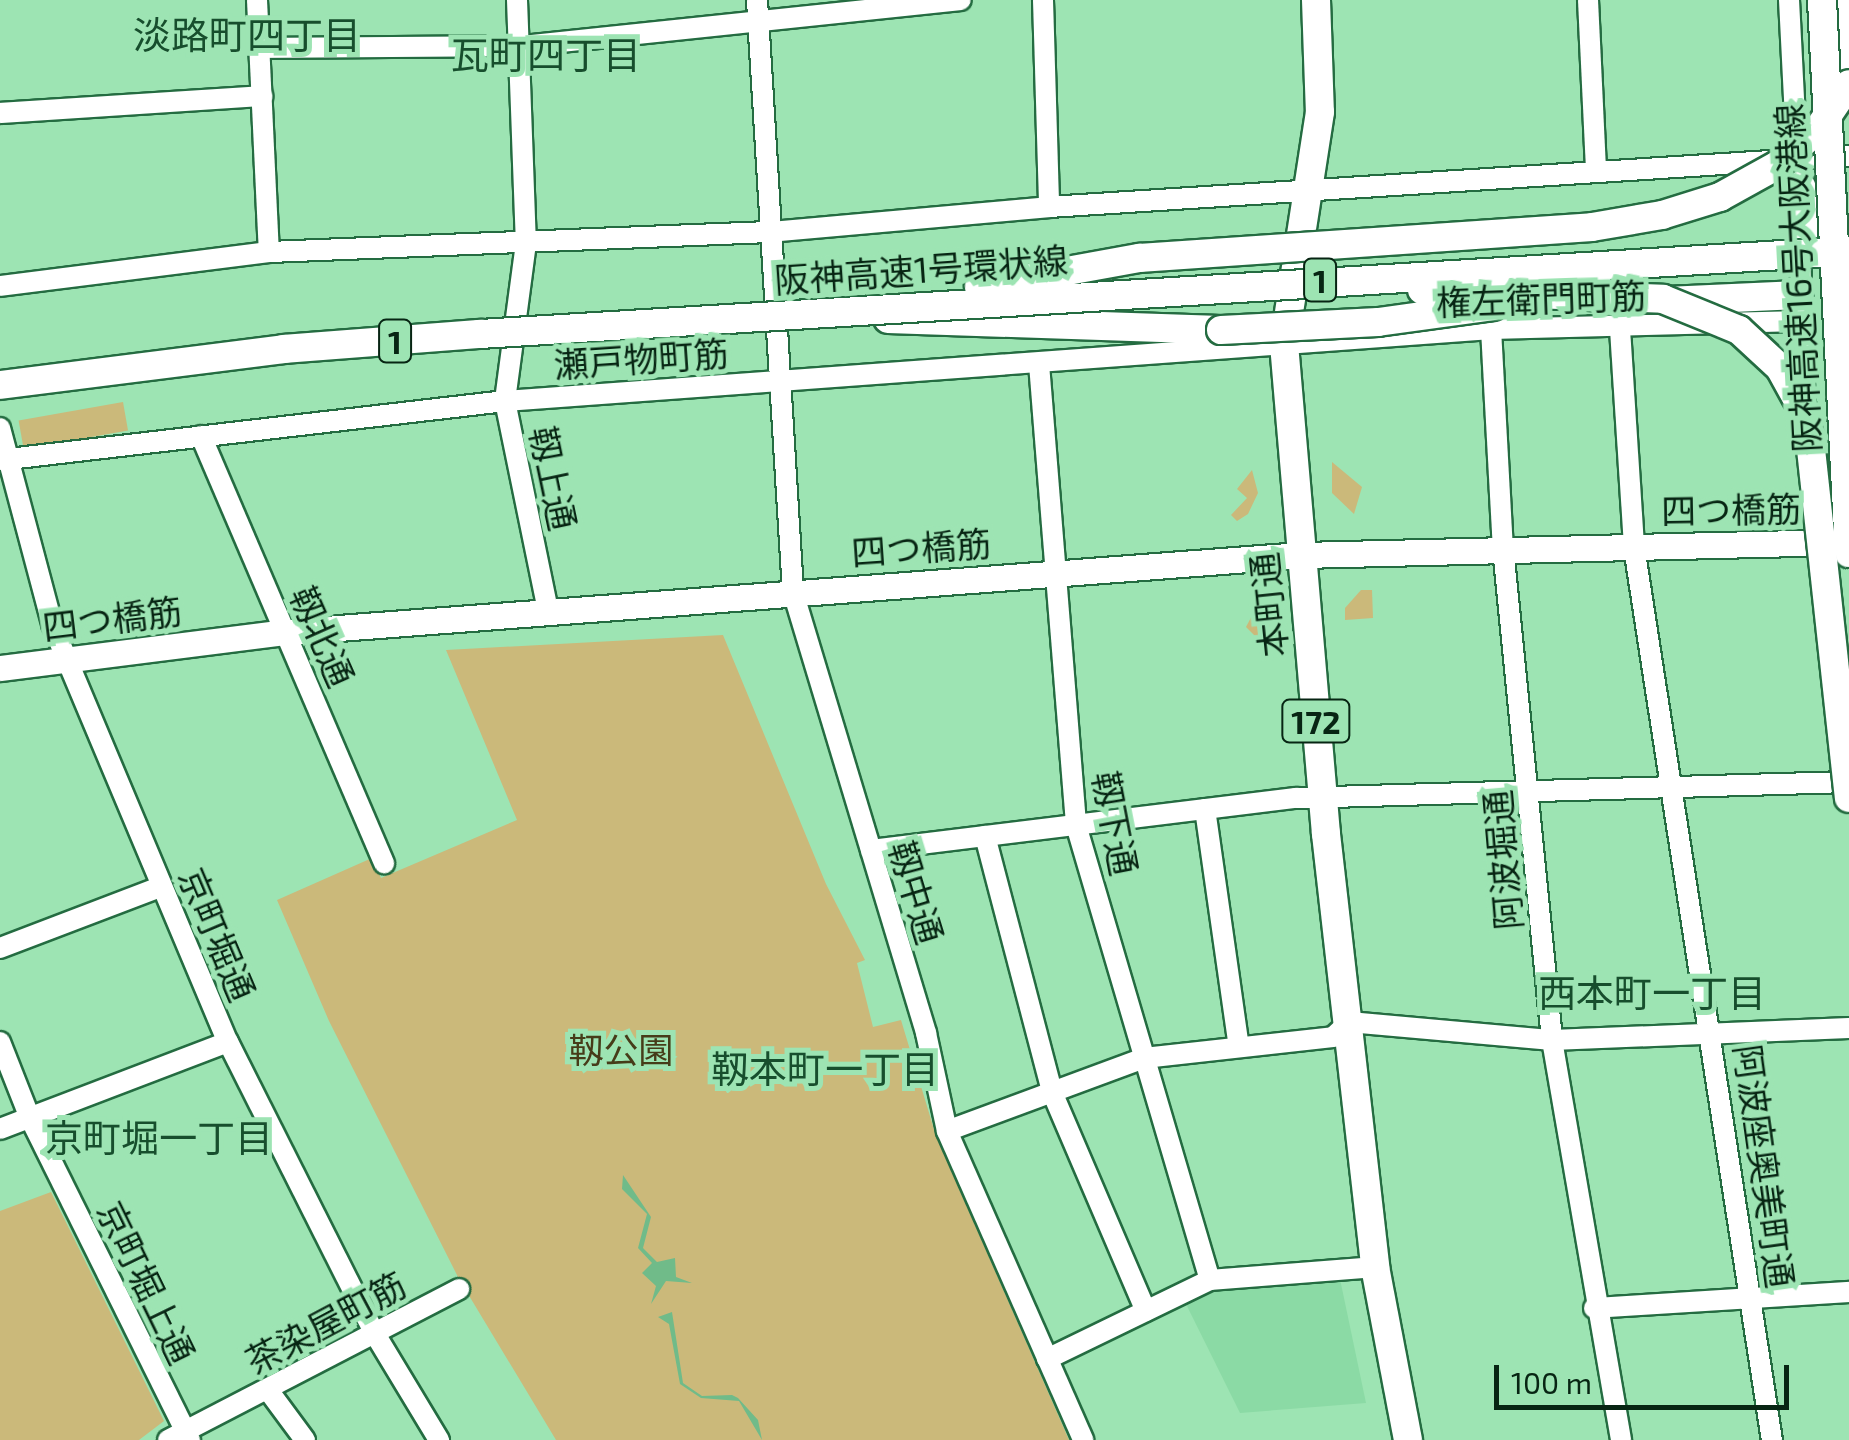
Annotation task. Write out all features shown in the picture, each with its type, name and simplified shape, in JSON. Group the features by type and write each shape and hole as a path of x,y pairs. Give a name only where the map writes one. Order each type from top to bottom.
{"highway":[{"name":"本町通","path":"1316,0 1320,112 1312,189 1284,344 1324,801 1374,1267 1408,1440"},
{"name":"阪神高速16号大阪港線","path":"1822,0 1849,553"},
{"name":"1","path":"844,311 1139,258 1592,227 1662,216 1720,197 1778,165 1819,128 1849,84"},
{"name":"阪神高速1号環状線","path":"0,385 284,349 1249,284 1849,251"},
{"path":"1249,284 1639,296 1704,312 1754,342 1788,380 1807,424 1849,798"},
{"path":"792,315 1221,330 1378,322 1507,304 1620,316 1800,308"}],"main road":[{"path":"1846,0 1849,74"},
{"name":"四つ橋筋","path":"0,668 286,632 1301,554 1849,542"}],"street":[{"path":"257,0 269,252"},
{"name":"靱上通","path":"517,0 524,46 526,242 505,401 548,610"},
{"path":"260,48 524,46 757,9 961,0"},
{"path":"1043,0 1049,207"},
{"path":"1588,0 1596,170"},
{"path":"1789,0 1811,542 1830,601 1849,744"},
{"name":"靱中通","path":"757,9 793,592 926,1033 947,1131 1082,1440"},
{"path":"0,112 262,96"},
{"path":"0,286 269,252 770,232 1049,207 1849,156"},
{"path":"1798,158 1849,331"},
{"name":"権左衛門町筋","path":"1284,344 1620,316"},
{"name":"阿波座奥美町通","path":"1620,316 1634,546 1772,1440"},
{"name":"阿波堀通","path":"1491,329 1503,548 1552,1040 1594,1308 1621,1440"},
{"name":"瀬戸物町筋","path":"2,460 505,401 1284,344"},
{"name":"靱下通","path":"1039,364 1076,825 1210,1280"},
{"name":"京町堀通","path":"0,428 2,460 66,660 228,1042 374,1334 439,1440"},
{"name":"靱北通","path":"201,436 384,864"},
{"path":"871,850 1296,798 1324,801 1849,782"},
{"path":"1205,809 1239,1047"},
{"path":"985,836 1052,1092 1146,1311"},
{"path":"0,948 162,886"},
{"path":"947,1131 1144,1058 1333,1037 1349,1022 1552,1040 1849,1028"},
{"name":"京町堀上通","path":"0,1042 30,1118 181,1437"},
{"path":"0,1129 228,1042"},
{"path":"1047,1360 1210,1280 1374,1267"},
{"name":"茶染屋町筋","path":"181,1437 459,1289"},
{"path":"1594,1308 1849,1292"},
{"path":"268,1390 305,1440"}],"shaded area":[{"path":"623,1175 651,1217 643,1248 657,1262 675,1258 676,1277 692,1283 666,1281 651,1304 656,1286 642,1273 652,1263 638,1248 647,1214 622,1189"},
{"path":"1340,1279 1366,1403 1240,1413 1185,1302 1209,1287"},
{"path":"672,1312 683,1383 702,1396 738,1398 758,1420 762,1440 739,1401 701,1398 680,1384 669,1324 658,1317"}],"green space":[{"path":"123,402 128,431 24,449 19,420"},
{"path":"1332,462 1362,487 1354,514 1332,493"},
{"path":"1252,470 1258,493 1248,514 1237,521 1231,515 1247,498 1237,489"},
{"path":"1361,590 1372,590 1373,618 1345,620 1345,608"},
{"path":"1257,606 1270,624 1264,645 1246,627"},
{"name":"靱公園","path":"723,635 826,884 865,960 857,963 873,1027 901,1020 936,1136 1069,1440 556,1440 459,1279 329,1021 277,900 372,858 381,878 517,820 446,650"},
{"path":"51,1192 164,1421 139,1440 0,1440 0,1211"}],"district":[{"name":"淡路町四丁目","path":"247,35"},
{"name":"瓦町四丁目","path":"546,55"},
{"name":"西本町一丁目","path":"1652,993"},
{"name":"靱本町一丁目","path":"825,1069"},
{"name":"京町堀一丁目","path":"159,1138"}]}
